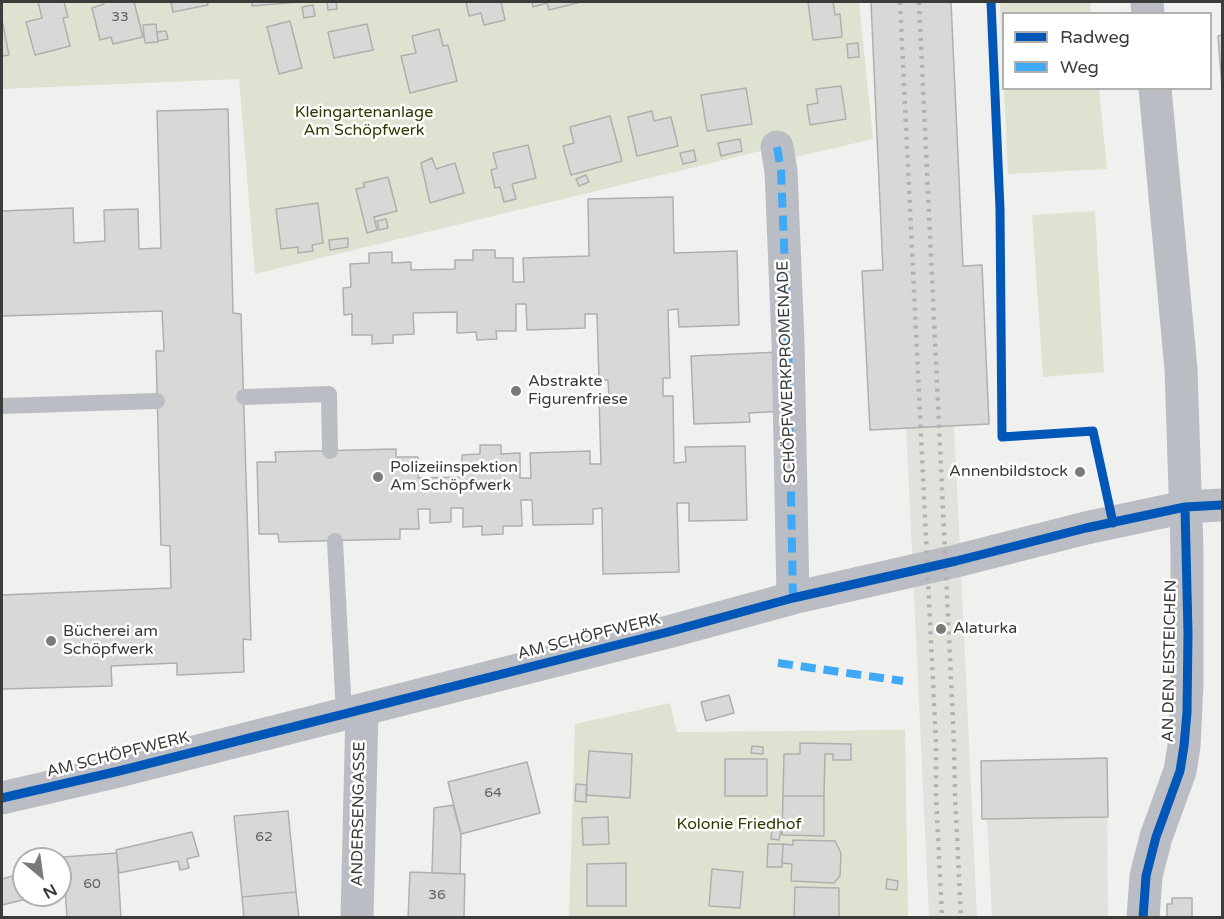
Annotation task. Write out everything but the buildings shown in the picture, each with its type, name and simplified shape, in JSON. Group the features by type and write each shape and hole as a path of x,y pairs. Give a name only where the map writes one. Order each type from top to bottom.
{"street":[{"name":"AN DEN EISTEICHEN","path":"1143,918 1146,876 1156,837 1180,771 1187,712 1188,643 1181,369 1155,90"},
{"name":"SCHÖPFWERKPROMENADE","path":"777,147 781,171 788,342 793,598"},
{"name":"AM SCHÖPFWERK","path":"2,798 353,712 793,598 956,561 1086,528 1185,507 1222,505"},
{"name":"ANDERSENGASSE","path":"353,712 357,918"}],"lane":[{"path":"244,397 329,394 330,451"},
{"path":"2,406 157,400"},
{"path":"335,541 353,712"}],"shaded area":[{"path":"953,401 977,917 929,917 905,403"},
{"path":"1107,758 1108,917 992,917 987,819 982,819 981,761"}],"green space":[{"name":"Kleingartenanlage Am Schöpfwerk","path":"2,2 859,2 873,139 787,159 777,147 255,274 239,79 2,89"},
{"path":"1000,2 1090,2 1091,12 1002,12 1002,49"},
{"path":"1004,90 1099,90 1107,169 1008,174"},
{"path":"1095,211 1104,372 1043,377 1032,215"},
{"name":"Kolonie Friedhof","path":"670,703 677,732 905,730 908,917 569,918 575,724"}],"railway":[{"path":"900,2 936,744 942,918"},
{"path":"919,2 961,918"}],"marked path":[{"path":"777,147 781,171 788,342 793,598"},
{"path":"778,663 903,681"}],"cycle path":[{"path":"991,2 1000,209 1002,437 1093,431 1113,523"},
{"path":"2,798 119,771 668,632 793,598 956,561 1086,528 1185,507 1222,505"},
{"path":"1143,918 1146,876 1156,837 1180,771 1184,746 1188,633 1185,507"}],"place":[{"name":"Abstrakte Figurenfriese","path":"516,391"},
{"name":"Annenbildstock","path":"1080,472"},
{"name":"Polizeiinspektion Am Schöpfwerk","path":"378,477"},
{"name":"Alaturka","path":"941,629"},
{"name":"Bücherei am Schöpfwerk","path":"51,641"}]}
